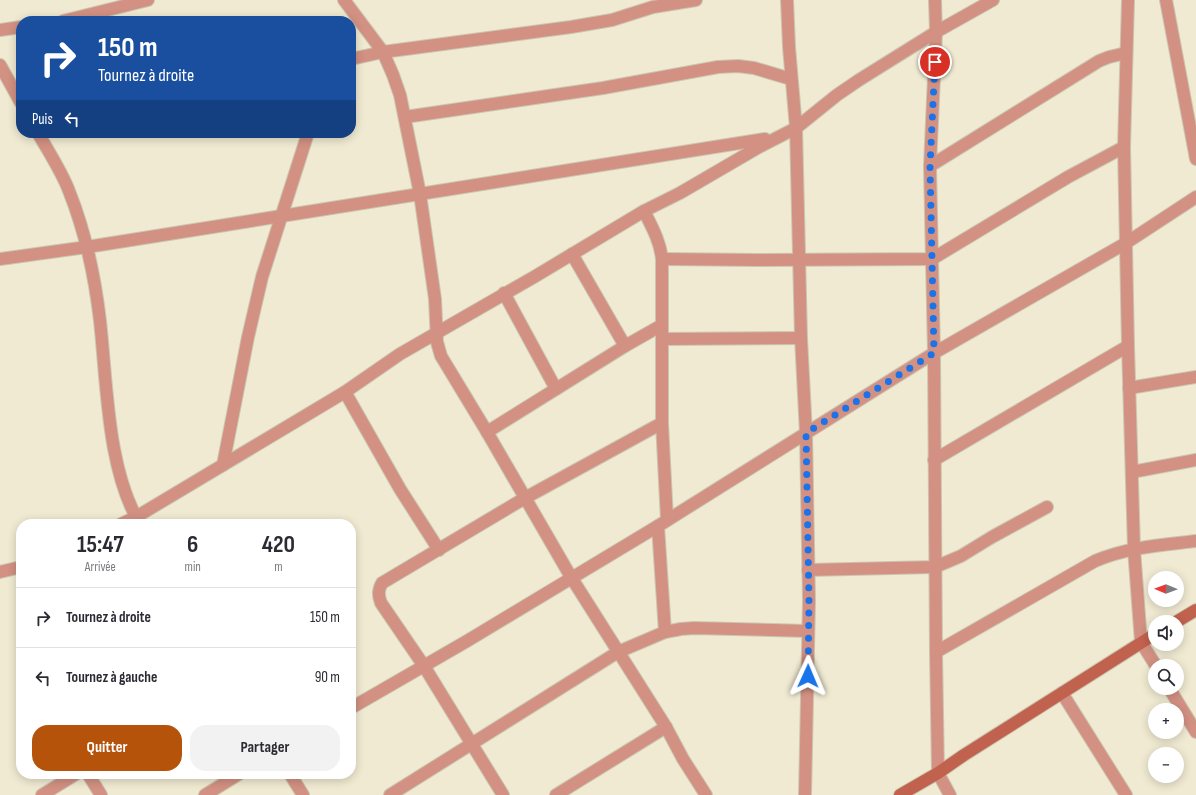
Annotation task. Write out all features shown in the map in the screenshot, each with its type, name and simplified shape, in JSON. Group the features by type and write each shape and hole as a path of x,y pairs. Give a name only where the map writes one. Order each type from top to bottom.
{"street":[{"path":"83,16 148,0"},
{"path":"344,0 383,52 393,75 405,117 420,194 435,299 438,349 441,356 488,432 571,577 666,728 705,794"},
{"path":"356,58 383,52 571,27 612,20 652,8 696,0"},
{"path":"787,0 791,79 796,128 801,338 806,433 808,631 805,795"},
{"path":"935,0 936,32 930,166 934,353 938,773 950,795"},
{"path":"140,519 223,465 345,392 400,354 644,211 680,193 777,137 796,128 842,91 936,32 993,0"},
{"path":"1128,0 1124,147 1134,548 1141,642 1152,659"},
{"path":"1166,0 1196,159"},
{"path":"0,30 16,28"},
{"path":"930,166 1099,61 1126,53"},
{"path":"0,65 16,94"},
{"path":"405,117 603,88 718,67 738,66 754,68 791,79"},
{"path":"0,259 281,217 777,137"},
{"path":"41,138 69,191 87,247 100,319 110,417 116,456 123,485 138,519"},
{"path":"223,465 248,337 262,277 306,138"},
{"path":"662,259 932,259 1068,178 1124,147"},
{"path":"356,705 663,523 934,353 1126,243 1196,197"},
{"path":"644,211 658,239 661,247 662,259 662,423 665,632"},
{"path":"572,254 626,346"},
{"path":"504,293 556,389"},
{"path":"488,432 662,325"},
{"path":"662,339 801,338"},
{"path":"934,460 1128,346"},
{"path":"1129,388 1196,377"},
{"path":"345,392 400,489 439,550"},
{"path":"503,795 424,666 381,603 378,592 382,582 439,550 525,498 662,423"},
{"path":"1132,472 1196,460"},
{"path":"808,570 935,567 960,556 1047,507"},
{"path":"936,652 1095,561 1134,548 1196,541"},
{"path":"0,572 16,568"},
{"path":"1184,617 1196,610"},
{"path":"390,795 618,652 665,632 694,628 808,631"},
{"path":"900,795 938,773 1148,638"},
{"path":"1062,693 1126,795"},
{"path":"1173,695 1196,732"},
{"path":"556,795 666,728"},
{"path":"42,795 68,779"},
{"path":"91,779 101,795"},
{"path":"205,795 232,779"},
{"path":"293,779 303,795"}],"route":[{"path":"808,676 809,601 806,433 934,353 930,166 935,62"}]}
